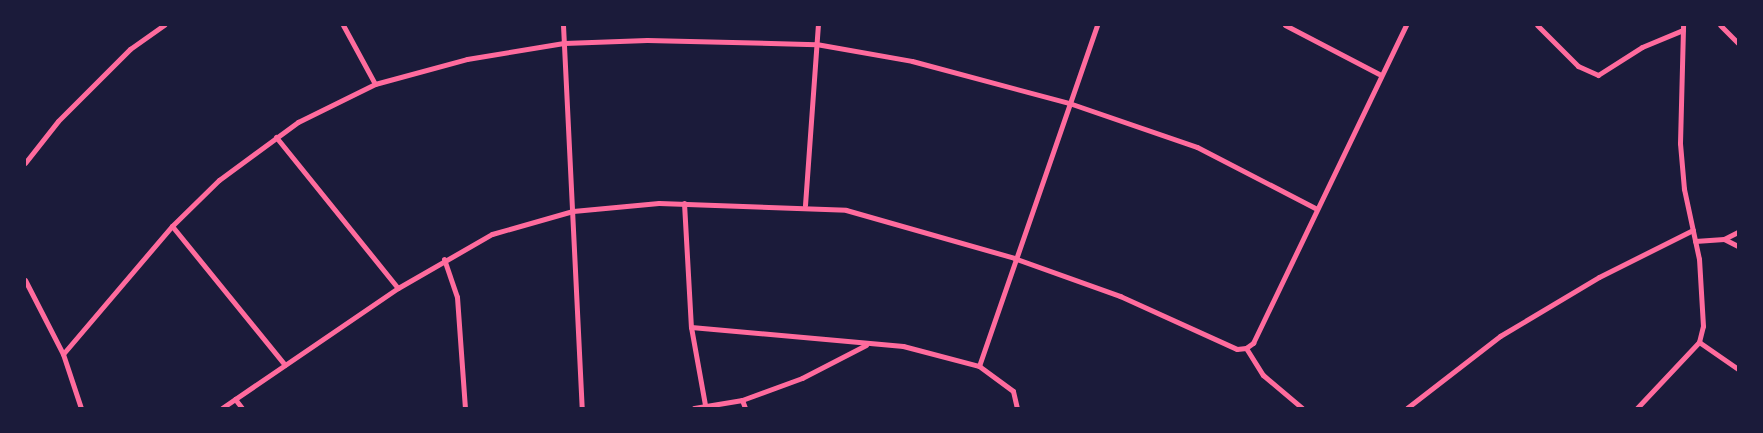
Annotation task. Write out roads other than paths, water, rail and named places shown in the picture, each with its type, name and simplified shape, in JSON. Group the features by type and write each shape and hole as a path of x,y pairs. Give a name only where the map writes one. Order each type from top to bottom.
{"street":[{"path":"25,163 58,121 130,49 164,25"},
{"path":"343,25 375,84"},
{"path":"563,25 582,408"},
{"path":"805,205 818,25"},
{"path":"979,366 1014,258 1097,25"},
{"path":"1285,25 1379,74"},
{"path":"222,408 398,288 444,259 492,234 573,212 684,203 805,205 846,210 1014,258 1120,296 1237,349 1246,348 1253,343 1379,74 1406,25"},
{"path":"1537,25 1578,66 1598,75 1649,43 1683,27 1680,143 1704,296 1699,342 1637,408"},
{"path":"1720,25 1738,44"},
{"path":"63,354 172,226 219,180 276,136 375,84 467,59 564,43 647,40 816,44 912,61 1069,103 1197,147 1317,209"},
{"path":"276,136 398,288"},
{"path":"684,203 691,327 705,405"},
{"path":"172,226 285,365"},
{"path":"1407,408 1500,336 1599,277 1693,230"},
{"path":"1695,241 1724,239 1738,232"},
{"path":"1724,239 1738,246"},
{"path":"444,259 456,298 465,408"},
{"path":"25,280 63,354 81,408"},
{"path":"691,327 903,346 979,366 1013,391 1017,408"},
{"path":"1699,342 1738,369"},
{"path":"694,408 742,400 802,378 867,344"},
{"path":"1246,348 1263,375 1302,408"},
{"path":"235,399 242,408"},
{"path":"742,400 745,408"}]}
